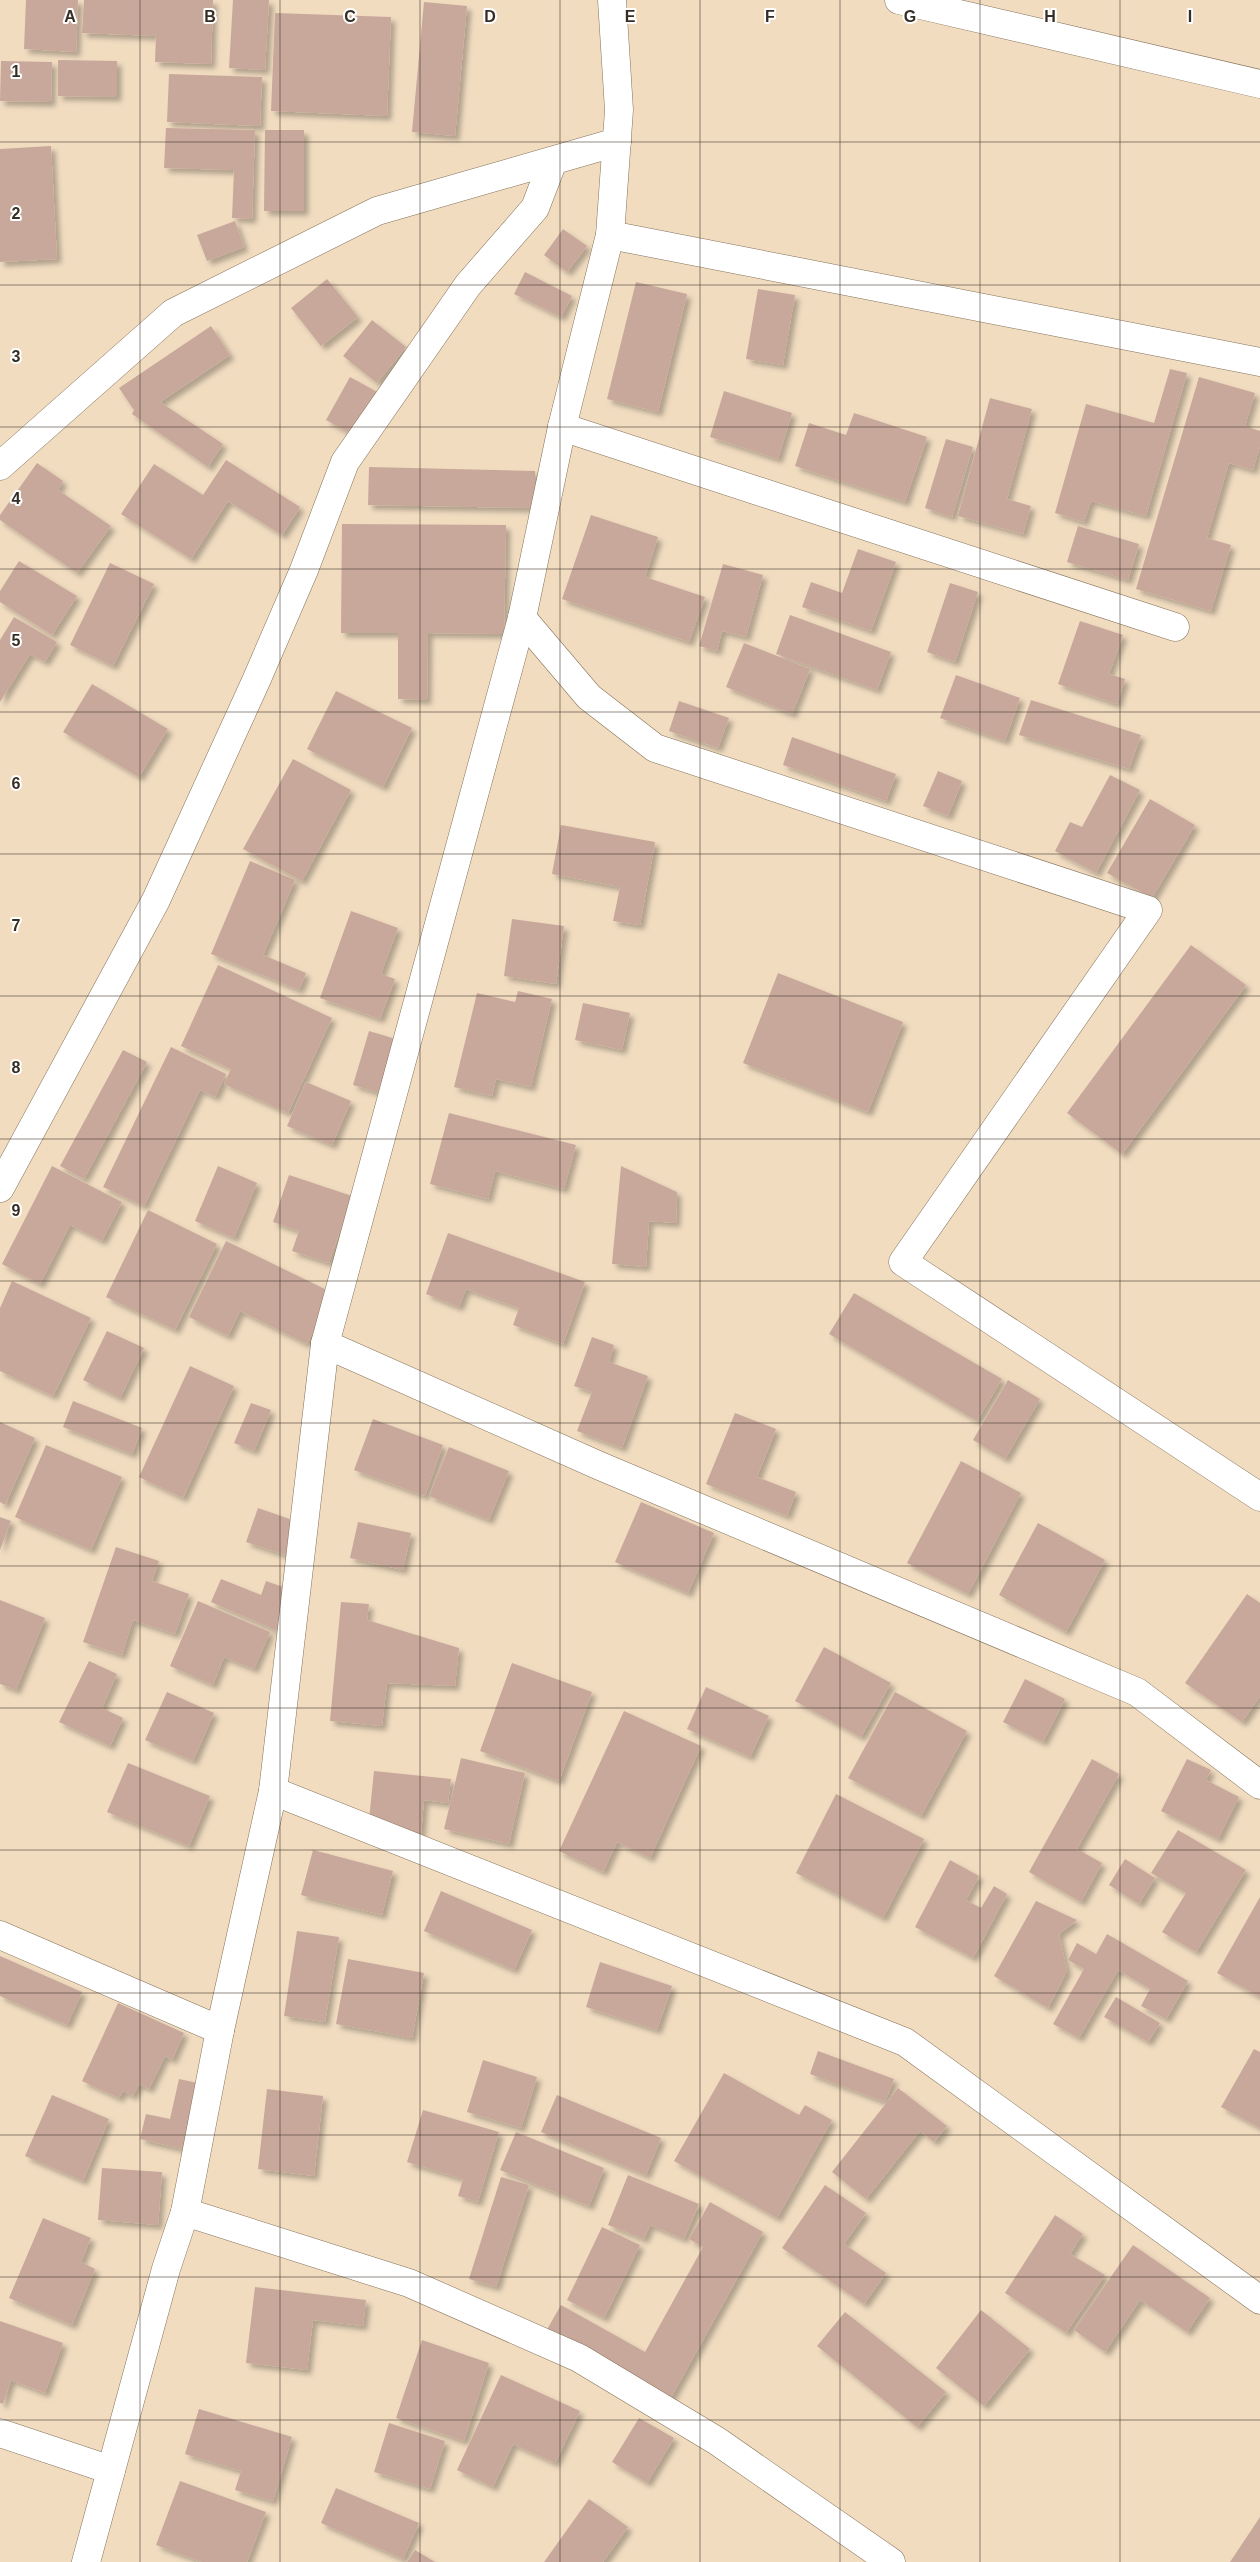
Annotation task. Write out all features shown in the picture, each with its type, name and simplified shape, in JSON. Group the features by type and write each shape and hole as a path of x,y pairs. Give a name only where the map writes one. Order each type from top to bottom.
{"street":[{"path":"86,2562 166,2269 185,2212 220,2030 273,1791 325,1344 522,618 562,427 610,235 619,110 612,0"},
{"path":"899,0 1260,84"},
{"path":"1,464 173,313 377,211 617,142"},
{"path":"0,1188 160,891 304,570 345,462 468,285 534,208 553,161"},
{"path":"610,235 1260,362"},
{"path":"562,427 1175,627"},
{"path":"522,618 590,697 655,748 1148,910 903,1262 1260,1497"},
{"path":"325,1344 600,1466 1137,1692 1260,1785"},
{"path":"273,1791 905,2042 1260,2300"},
{"path":"0,1935 220,2030"},
{"path":"185,2212 408,2283 579,2358 717,2441 891,2562"},
{"path":"0,2433 111,2470"}],"building":[{"path":"26,0 78,0 76,52 24,49"},
{"path":"84,0 213,0 211,64 155,62 156,36 82,33"},
{"path":"233,0 269,0 265,70 229,68"},
{"path":"424,2 467,6 455,136 412,132"},
{"path":"275,13 391,17 387,116 271,111"},
{"path":"58,60 117,61 117,97 58,96"},
{"path":"1,61 52,62 51,102 0,101"},
{"path":"169,74 262,77 260,126 167,122"},
{"path":"166,128 255,130 252,219 232,218 234,170 164,168"},
{"path":"265,130 304,130 304,211 264,211"},
{"path":"51,146 57,259 0,262 0,149"},
{"path":"235,221 244,247 207,261 197,235"},
{"path":"563,229 587,246 567,272 544,255"},
{"path":"525,272 572,296 561,317 514,294"},
{"path":"327,279 358,317 321,346 291,308"},
{"path":"636,282 687,294 658,412 607,399"},
{"path":"758,289 795,295 783,365 746,359"},
{"path":"372,320 406,347 377,383 343,356"},
{"path":"211,326 230,355 160,402 223,444 208,467 132,414 134,410 119,388"},
{"path":"1170,369 1187,373 1146,516 1091,501 1084,522 1055,513 1086,404 1154,423"},
{"path":"350,377 379,393 355,436 326,420"},
{"path":"1199,377 1255,393 1245,426 1260,431 1260,446 1253,470 1229,463 1207,538 1231,545 1211,611 1136,589"},
{"path":"724,391 792,413 778,459 710,437"},
{"path":"990,398 1032,409 1007,499 1031,506 1023,534 958,516"},
{"path":"854,413 927,437 905,502 795,466 809,423 846,435"},
{"path":"946,439 973,447 952,517 925,508"},
{"path":"226,460 300,507 282,535 228,501 191,559 121,514 154,464 203,495"},
{"path":"37,463 63,481 58,490 111,526 77,573 0,520 0,515"},
{"path":"369,467 535,471 535,508 368,505"},
{"path":"591,515 658,537 645,577 705,597 689,642 562,599"},
{"path":"342,524 506,525 504,634 428,633 427,700 398,699 398,633 341,633"},
{"path":"1078,526 1139,544 1128,580 1067,562"},
{"path":"858,549 896,562 871,631 802,607 811,582 842,593"},
{"path":"19,561 77,596 52,635 0,602 0,591"},
{"path":"110,563 154,584 113,666 70,645"},
{"path":"723,564 763,575 746,637 722,631 717,651 699,646"},
{"path":"950,583 978,592 955,662 927,652"},
{"path":"790,615 891,652 877,690 776,654"},
{"path":"14,617 57,642 45,662 30,654 0,702 0,640"},
{"path":"1080,621 1123,635 1109,674 1125,679 1117,704 1058,684"},
{"path":"744,643 810,669 792,714 726,687"},
{"path":"956,675 1020,698 1005,741 940,718"},
{"path":"92,684 168,729 139,777 63,732"},
{"path":"336,691 412,728 383,787 307,749"},
{"path":"1031,700 1141,735 1129,769 1019,735"},
{"path":"679,701 729,718 718,748 669,731"},
{"path":"792,737 896,774 886,801 783,765"},
{"path":"293,759 351,790 302,881 243,849"},
{"path":"938,771 962,781 948,816 923,806"},
{"path":"1110,775 1140,790 1096,873 1055,851 1070,822 1082,827"},
{"path":"1150,799 1195,825 1152,898 1107,873"},
{"path":"561,825 655,842 640,925 613,921 620,887 552,874"},
{"path":"250,861 295,880 263,955 306,973 299,990 211,954"},
{"path":"351,911 398,928 381,974 395,979 380,1019 320,998"},
{"path":"512,919 564,926 556,984 504,976"},
{"path":"1191,945 1246,985 1122,1154 1067,1113"},
{"path":"218,965 332,1018 288,1113 224,1084 231,1069 181,1046"},
{"path":"778,973 903,1022 868,1112 743,1063"},
{"path":"518,991 552,999 531,1087 496,1079 492,1096 454,1087 477,993 515,1002"},
{"path":"583,1003 630,1013 622,1050 575,1040"},
{"path":"369,1031 399,1040 383,1094 353,1085"},
{"path":"171,1047 226,1074 215,1097 200,1090 144,1206 103,1187"},
{"path":"123,1050 147,1062 84,1179 60,1166"},
{"path":"306,1082 351,1101 332,1145 287,1126"},
{"path":"449,1113 576,1145 564,1189 495,1171 488,1199 430,1184"},
{"path":"52,1166 122,1202 102,1241 70,1225 40,1284 2,1264"},
{"path":"218,1166 257,1183 234,1238 195,1221"},
{"path":"621,1166 677,1192 676,1223 649,1221 646,1267 612,1264"},
{"path":"289,1175 352,1196 329,1263 292,1251 299,1231 273,1222"},
{"path":"148,1210 217,1244 175,1330 106,1297"},
{"path":"448,1233 585,1282 563,1344 513,1325 519,1308 466,1289 459,1307 426,1294"},
{"path":"226,1241 333,1293 307,1344 240,1311 228,1336 189,1317"},
{"path":"12,1281 91,1318 53,1396 0,1371 0,1308"},
{"path":"854,1293 1002,1379 977,1421 829,1334"},
{"path":"107,1331 144,1348 120,1398 83,1380"},
{"path":"592,1337 614,1345 609,1362 648,1376 622,1448 577,1431 592,1392 574,1386"},
{"path":"190,1366 234,1386 183,1498 139,1477"},
{"path":"1008,1380 1040,1399 1005,1459 973,1440"},
{"path":"73,1401 142,1428 132,1454 63,1427"},
{"path":"251,1403 271,1410 254,1451 234,1443"},
{"path":"735,1413 776,1429 757,1477 796,1492 787,1516 706,1484"},
{"path":"373,1419 443,1445 425,1496 354,1470"},
{"path":"0,1422 35,1438 5,1505 0,1502"},
{"path":"46,1445 122,1477 91,1550 15,1517"},
{"path":"449,1447 509,1471 489,1520 429,1496"},
{"path":"961,1461 1021,1493 968,1594 907,1563"},
{"path":"641,1502 714,1533 688,1593 615,1562"},
{"path":"258,1508 301,1523 289,1556 246,1542"},
{"path":"0,1517 11,1521 0,1550"},
{"path":"358,1522 411,1533 403,1570 350,1558"},
{"path":"1038,1523 1105,1560 1066,1632 999,1595"},
{"path":"116,1547 159,1561 152,1581 189,1594 175,1634 133,1620 122,1655 83,1642"},
{"path":"221,1579 261,1595 266,1581 286,1588 280,1632 211,1602"},
{"path":"1247,1594 1260,1603 1260,1696 1242,1722 1185,1683"},
{"path":"0,1600 45,1618 16,1690 0,1684"},
{"path":"198,1601 270,1632 254,1669 224,1657 213,1685 170,1666"},
{"path":"341,1602 369,1604 367,1620 459,1648 455,1686 387,1683 382,1726 330,1721"},
{"path":"824,1647 891,1683 861,1737 795,1701"},
{"path":"89,1661 117,1674 102,1708 123,1718 110,1746 59,1722"},
{"path":"512,1663 592,1692 559,1781 480,1751"},
{"path":"1025,1679 1065,1699 1043,1742 1003,1722"},
{"path":"706,1687 769,1716 750,1757 687,1729"},
{"path":"167,1692 214,1713 193,1761 145,1740"},
{"path":"895,1692 967,1731 921,1816 848,1778"},
{"path":"624,1711 701,1746 650,1858 617,1842 603,1872 559,1851"},
{"path":"461,1758 525,1773 509,1844 444,1829"},
{"path":"1092,1759 1119,1774 1077,1849 1102,1863 1081,1902 1029,1872"},
{"path":"1187,1759 1211,1770 1206,1780 1239,1797 1218,1839 1161,1811"},
{"path":"128,1763 210,1796 189,1846 107,1812"},
{"path":"374,1771 451,1779 448,1803 424,1800 421,1835 369,1820"},
{"path":"836,1794 924,1839 883,1918 796,1873"},
{"path":"1178,1830 1246,1870 1196,1952 1162,1932 1186,1893 1151,1873"},
{"path":"313,1850 393,1871 382,1915 301,1895"},
{"path":"1125,1859 1155,1878 1139,1904 1109,1885"},
{"path":"950,1860 979,1876 966,1900 981,1908 994,1886 1007,1894 973,1958 915,1927"},
{"path":"441,1891 532,1930 514,1970 424,1931"},
{"path":"1260,1897 1260,1997 1217,1973"},
{"path":"1036,1901 1077,1920 1059,1934 1067,1971 1048,2008 994,1976"},
{"path":"297,1931 339,1937 325,2022 284,2016"},
{"path":"1107,1934 1188,1981 1166,2019 1141,2006 1150,1989 1118,1970 1079,2038 1053,2024 1084,1969 1068,1960 1077,1943 1096,1954"},
{"path":"0,1956 82,1992 67,2025 0,1996"},
{"path":"348,1959 424,1973 412,2038 336,2024"},
{"path":"600,1962 672,1986 657,2030 586,2007"},
{"path":"1116,1997 1160,2023 1148,2042 1104,2017"},
{"path":"118,2003 184,2033 172,2060 165,2056 149,2089 139,2084 133,2096 123,2091 119,2098 82,2081"},
{"path":"1254,2049 1260,2052 1260,2128 1221,2107"},
{"path":"818,2051 894,2079 885,2102 810,2074"},
{"path":"483,2060 537,2077 521,2128 467,2112"},
{"path":"724,2073 799,2115 805,2105 832,2120 777,2218 674,2161"},
{"path":"179,2079 202,2084 187,2150 140,2139 146,2114 170,2119"},
{"path":"898,2088 947,2126 934,2142 920,2131 866,2199 832,2172"},
{"path":"267,2089 323,2096 314,2176 258,2169"},
{"path":"52,2095 109,2119 83,2181 25,2156"},
{"path":"557,2095 661,2138 646,2175 541,2132"},
{"path":"423,2110 499,2132 478,2202 458,2196 463,2179 407,2162"},
{"path":"516,2132 604,2168 589,2206 500,2170"},
{"path":"102,2168 162,2172 158,2225 98,2220"},
{"path":"628,2175 699,2204 684,2239 650,2225 644,2239 608,2225"},
{"path":"501,2177 529,2185 496,2287 469,2279"},
{"path":"825,2185 866,2213 844,2244 886,2273 864,2304 782,2248"},
{"path":"710,2202 763,2232 669,2401 545,2333 561,2305 645,2352 703,2247 689,2239"},
{"path":"1055,2215 1083,2234 1070,2254 1105,2275 1066,2333 1005,2293"},
{"path":"43,2218 91,2238 81,2262 95,2269 72,2325 9,2298"},
{"path":"602,2227 640,2245 604,2318 567,2300"},
{"path":"1133,2245 1210,2298 1187,2332 1140,2300 1105,2352 1074,2330"},
{"path":"255,2287 366,2300 363,2326 313,2320 307,2370 246,2363"},
{"path":"981,2310 1030,2349 984,2406 936,2368"},
{"path":"845,2312 946,2392 917,2427 817,2346"},
{"path":"0,2321 63,2343 45,2393 11,2380 3,2404 0,2403"},
{"path":"422,2340 489,2363 464,2441 396,2418"},
{"path":"501,2375 580,2411 555,2463 513,2444 493,2487 457,2470"},
{"path":"199,2409 292,2437 273,2501 235,2490 241,2471 185,2454"},
{"path":"639,2418 674,2438 647,2483 612,2462"},
{"path":"389,2423 445,2441 430,2489 374,2472"},
{"path":"180,2481 266,2512 247,2562 202,2562 156,2545"},
{"path":"336,2488 419,2523 403,2559 321,2523"},
{"path":"589,2499 628,2527 603,2562 544,2562"},
{"path":"1260,2517 1260,2562 1230,2562"},
{"path":"415,2550 435,2562 407,2562"}]}
